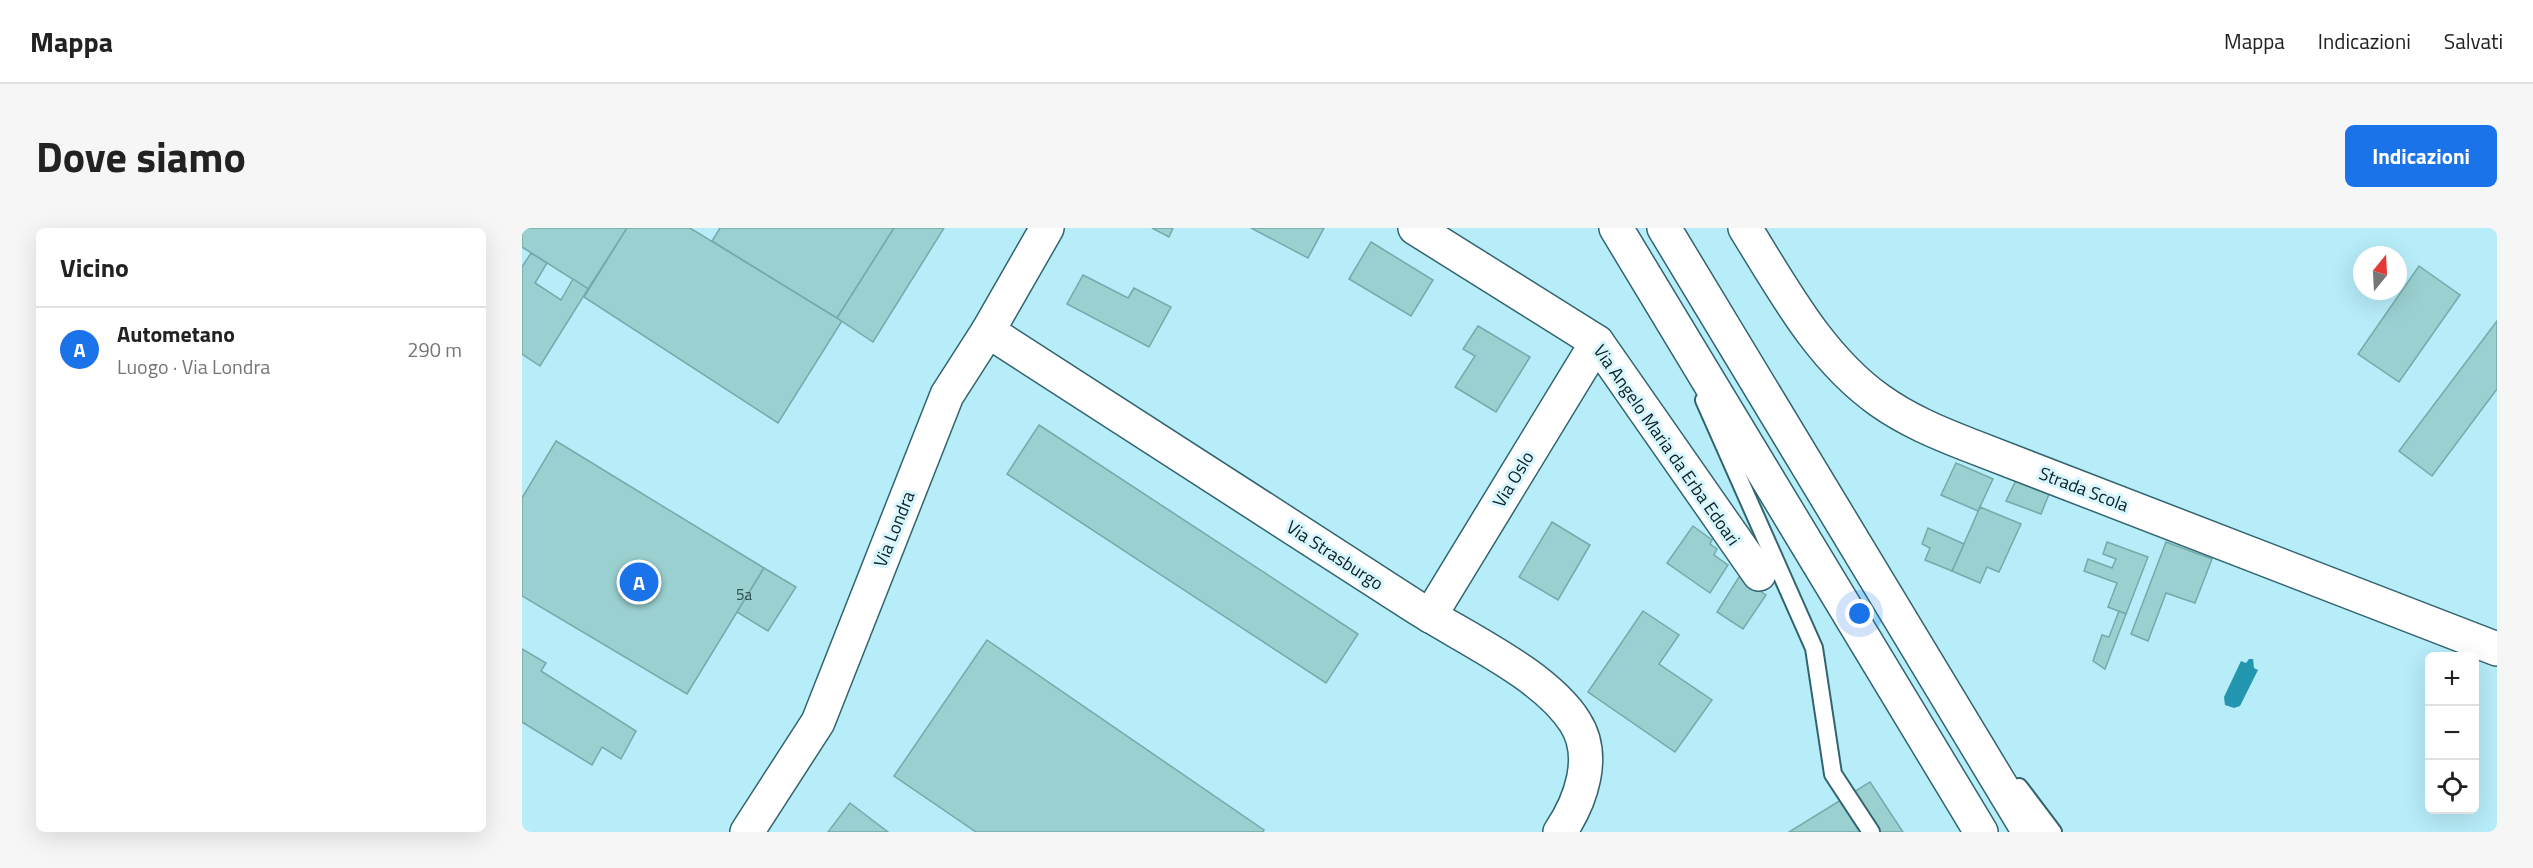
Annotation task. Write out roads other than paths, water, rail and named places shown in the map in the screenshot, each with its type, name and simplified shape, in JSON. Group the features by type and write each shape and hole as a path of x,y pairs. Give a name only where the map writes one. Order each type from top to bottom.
{"main road":[{"name":"Via Londra","path":"747,832 818,722 948,395 1047,228"},
{"name":"Via Angelo Maria da Erba Edoari","path":"1415,228 1597,342 1759,574"},
{"path":"1616,228 1981,832"},
{"path":"1664,228 2029,832"},
{"name":"Strada Scola","path":"1745,228 1824,348 1854,380 1897,412 1961,442 2497,649"},
{"name":"Via Strasburgo","path":"988,331 1430,616 1508,663 1558,698 1576,724 1585,752 1582,791 1560,832"},
{"name":"Via Oslo","path":"1430,616 1597,342"}],"lane":[{"path":"1657,295 1814,648 1833,774 1871,832"},
{"path":"1924,659 2053,832"}],"water":[{"path":"2249,659 2253,659 2254,668 2258,670 2240,706 2234,708 2225,705 2224,697 2241,661 2246,663"}],"place":[{"name":"Autometano","path":"639,582"}]}
